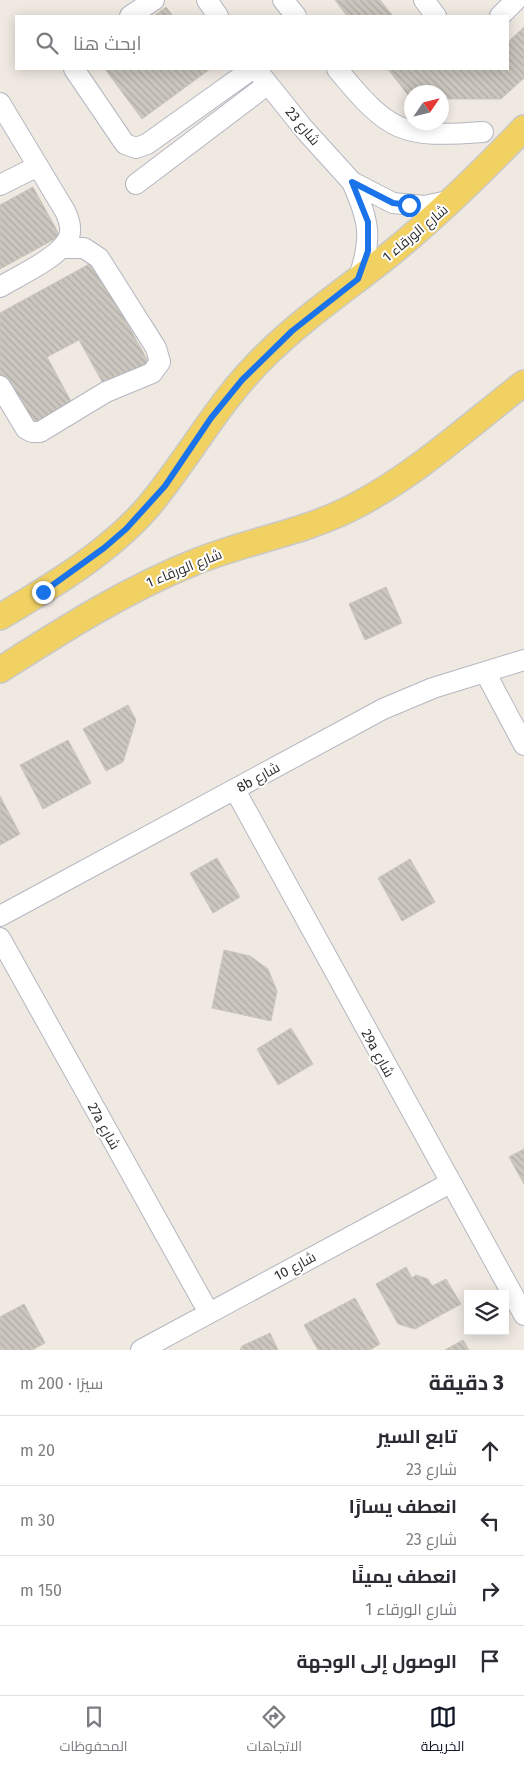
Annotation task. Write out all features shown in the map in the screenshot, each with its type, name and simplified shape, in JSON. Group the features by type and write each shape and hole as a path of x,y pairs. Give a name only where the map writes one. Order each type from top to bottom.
{"main road":[{"name":"شارع الورقاء 1","path":"0,617 81,565 126,529 165,486 211,418 242,380 292,331 454,200 524,128"},
{"name":"شارع الورقاء 1","path":"0,670 104,605 164,575 224,552 311,525 358,505 420,464 524,383"}],"street":[{"path":"132,15 154,0"},
{"path":"208,0 217,15"},
{"path":"283,0 295,15"},
{"path":"424,0 435,15"},
{"path":"501,15 516,0"},
{"path":"75,70 125,144 136,148 147,144 251,70"},
{"path":"338,70 375,110 391,124 399,128 416,134 434,136 483,132"},
{"path":"136,184 262,76"},
{"name":"شارع 23","path":"262,76 352,182 368,222 368,251 358,279"},
{"path":"0,104 65,211 70,223 69,237 62,248 0,287"},
{"path":"0,186 38,166"},
{"name":"شارع 23","path":"352,182 379,197 401,204 424,206 454,200"},
{"path":"0,386 26,429 32,432 40,432 106,392 144,377 158,369 160,362 156,348 100,258 84,248 62,248"},
{"name":"8b شارع","path":"0,916 383,709 433,688 524,660"},
{"path":"485,672 524,745"},
{"name":"29a شارع","path":"235,790 524,1315"},
{"name":"27a شارع","path":"0,938 209,1313"},
{"name":"شارع 10","path":"142,1350 450,1183"}],"building":[{"path":"335,0 380,0 392,15 346,15"},
{"path":"166,7 172,15 155,15"},
{"path":"524,27 524,78 501,99 449,99 449,85 404,85 404,90 389,70 509,70 509,41"},
{"path":"106,70 209,70 142,119"},
{"path":"33,187 60,236 0,269 0,205"},
{"path":"93,262 149,363 105,387 79,340 47,357 73,405 29,429 0,377 0,313"},
{"path":"386,587 402,623 365,640 349,604"},
{"path":"128,705 136,720 123,762 106,771 83,729"},
{"path":"68,740 91,783 43,809 20,765"},
{"path":"0,796 20,834 0,845"},
{"path":"217,858 240,897 213,913 190,873"},
{"path":"410,859 435,902 402,921 378,878"},
{"path":"224,950 250,956 268,969 277,991 271,1021 212,1008"},
{"path":"291,1028 313,1064 278,1085 257,1049"},
{"path":"524,1149 524,1184 509,1157"},
{"path":"406,1267 412,1278 416,1275 428,1279 432,1286 446,1279 461,1304 415,1329 398,1324 376,1284"},
{"path":"355,1298 380,1344 370,1350 318,1350 304,1325"},
{"path":"24,1304 45,1343 32,1350 0,1350 0,1317"},
{"path":"270,1333 278,1350 240,1350 242,1346"},
{"path":"463,1340 469,1350 445,1350"}],"route":[{"path":"43,592 104,548 126,529 165,486 228,395 266,354 358,279 368,251 369,237 368,222 364,208 352,182 393,203 409,205"}]}
